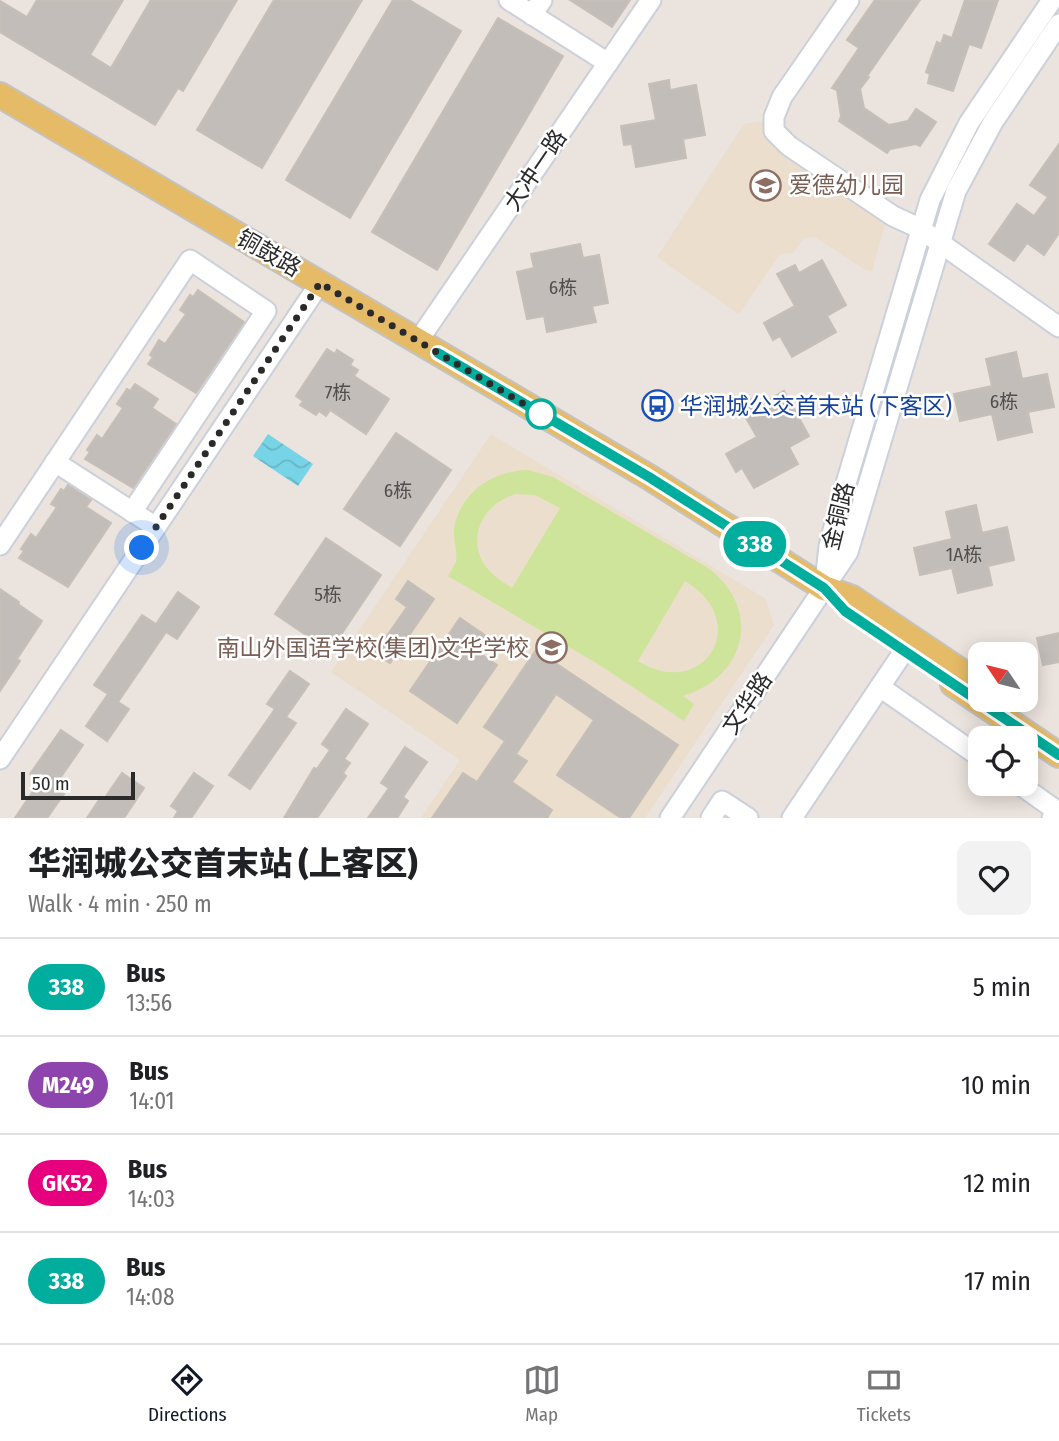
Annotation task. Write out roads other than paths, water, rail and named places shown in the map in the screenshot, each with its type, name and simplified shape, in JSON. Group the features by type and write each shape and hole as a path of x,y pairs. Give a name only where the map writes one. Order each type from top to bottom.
{"main road":[{"name":"铜鼓路","path":"0,95 649,477 824,588 852,598 968,676"},
{"name":"铜鼓路","path":"824,588 845,611 1059,755"},
{"path":"1022,712 1059,737"}],"street":[{"path":"509,0 537,7 608,62"},
{"name":"大冲一路","path":"418,341 651,0"},
{"path":"849,0 782,97 774,117 774,131 789,146 893,216 919,228 1059,327"},
{"name":"金铜路","path":"824,588 829,546 929,200 959,140 1052,0"},
{"name":"金铜路","path":"824,588 848,552 956,191 977,149 1059,24"},
{"path":"0,545 190,260 267,311 132,512"},
{"path":"0,760 8,732 156,527 320,283"},
{"path":"55,462 156,527"},
{"name":"文华路","path":"670,818 824,588"},
{"path":"792,818 904,651"},
{"path":"880,687 968,749"},
{"path":"1036,796 1057,811 1052,818"},
{"path":"711,818 722,801 748,818"}],"water":[{"path":"268,434 313,464 298,486 253,456"}],"place":[{"name":"爱德幼儿园","path":"766,185"},
{"name":"华润城公交首末站 (下客区)","path":"657,406"},
{"name":"南山外国语学校(集团)文华学校","path":"552,648"}]}
